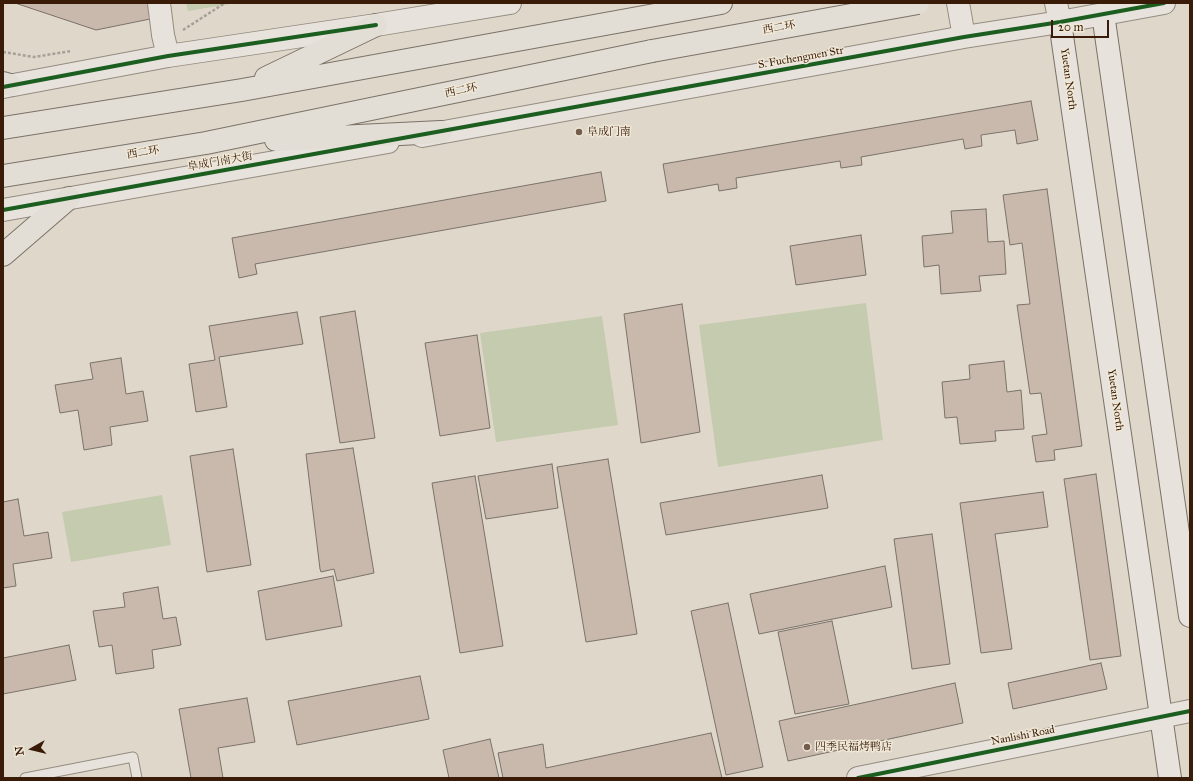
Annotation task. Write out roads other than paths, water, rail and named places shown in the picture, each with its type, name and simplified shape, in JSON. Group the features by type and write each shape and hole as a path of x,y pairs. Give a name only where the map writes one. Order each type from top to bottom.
{"highway":[{"path":"3,128 242,90 721,3"},
{"name":"西二环","path":"3,176 206,143 652,51 918,3"},
{"path":"242,90 376,25"},
{"path":"206,143 441,132"},
{"path":"3,255 69,198"}],"street":[{"path":"159,3 163,35 168,56"},
{"path":"5,85 168,56 376,25 510,3"},
{"path":"958,3 964,37"},
{"name":"S. Fuchengmen Str","path":"441,132 964,37 1058,13 1164,3"},
{"path":"1102,9 1190,616"},
{"name":"Yuetan North","path":"1058,13 1170,778"},
{"name":"阜成门南大街","path":"3,210 441,132"},
{"name":"Nanlishi Road","path":"858,778 1190,711"}],"lane":[{"path":"25,778 133,757 137,778"}],"place":[{"name":"阜成门南","path":"579,132"},
{"name":"四季民福烤鸭店","path":"807,747"}]}
